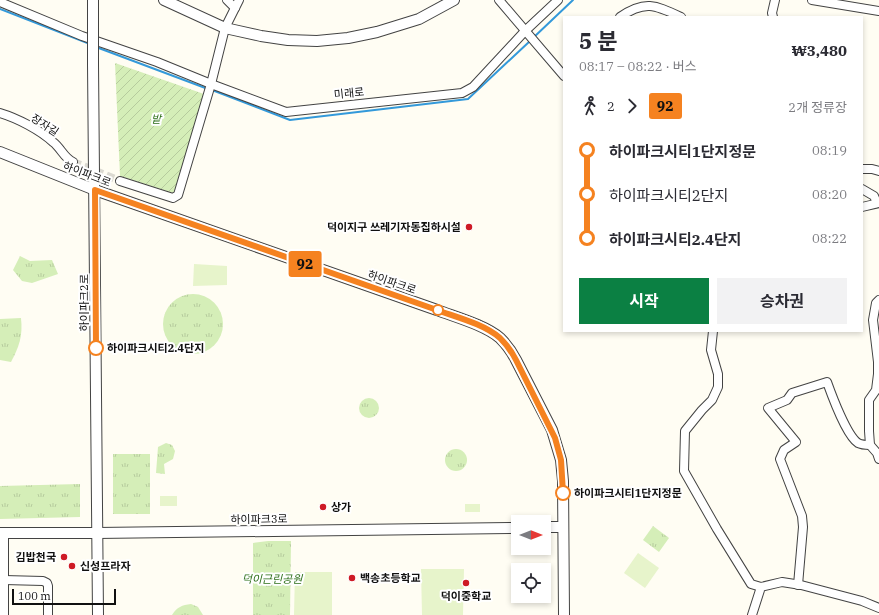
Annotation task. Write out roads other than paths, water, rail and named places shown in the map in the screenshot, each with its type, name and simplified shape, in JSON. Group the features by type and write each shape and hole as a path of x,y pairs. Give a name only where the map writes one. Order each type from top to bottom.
{"street":[{"name":"하이파크2로","path":"93,0 98,615"},
{"path":"164,0 225,28 288,40 317,41 348,38 377,32 419,19 454,0"},
{"path":"227,0 235,8"},
{"path":"120,181 173,198 178,195 211,85 225,28 240,0"},
{"path":"499,0 563,75"},
{"name":"미래로","path":"0,2 82,36 157,62 211,85 286,112 462,93 472,87 558,0"},
{"path":"773,16 775,0"},
{"path":"812,0 832,2 879,11"},
{"path":"621,16 628,10 643,4 655,5 679,16"},
{"name":"장자길","path":"0,113 44,135 55,143 68,160 73,162"},
{"name":"하이파크로","path":"0,152 95,190 437,310 479,326 499,337 511,350 518,362 555,438 561,460 564,615"},
{"path":"863,169 879,171"},
{"path":"863,190 874,196 878,203 863,207"},
{"path":"870,446 869,400 876,390 878,362 873,320 876,303 879,300"},
{"path":"713,332 711,350 718,374 718,387 712,400 685,431 684,472 717,529 751,584 761,587 782,582 862,601 879,608"},
{"path":"798,585 803,527 802,516 780,459 784,450 796,442 768,408 787,400 792,393 828,382 839,414 856,442 862,445 870,446 877,453 879,459"},
{"path":"551,527 563,527"},
{"name":"하이파크3로","path":"2,533 511,528"},
{"path":"2,533 4,615"},
{"path":"4,580 44,581 47,583 48,615"},
{"path":"752,615 761,587"}],"waterway":[{"path":"533,38 573,0"},
{"path":"0,9 90,44"},
{"path":"212,90 290,120 468,99 530,41"},
{"path":"96,47 208,89"}],"tunnel":[{"path":"73,162 120,181"}],"place":[{"name":"덕이지구 쓰레기자동집하시설","path":"469,227"},
{"name":"하이파크시티2.4단지","path":"96,348"},
{"name":"하이파크시티1단지정문","path":"563,493"},
{"name":"상가","path":"323,507"},
{"name":"김밥천국","path":"64,557"},
{"name":"신성프라자","path":"72,566"},
{"name":"백송초등학교","path":"352,578"},
{"name":"덕이중학교","path":"466,583"}],"park label":[{"name":"밭","path":"156,119"},
{"name":"덕이근린공원","path":"272,579"}]}
